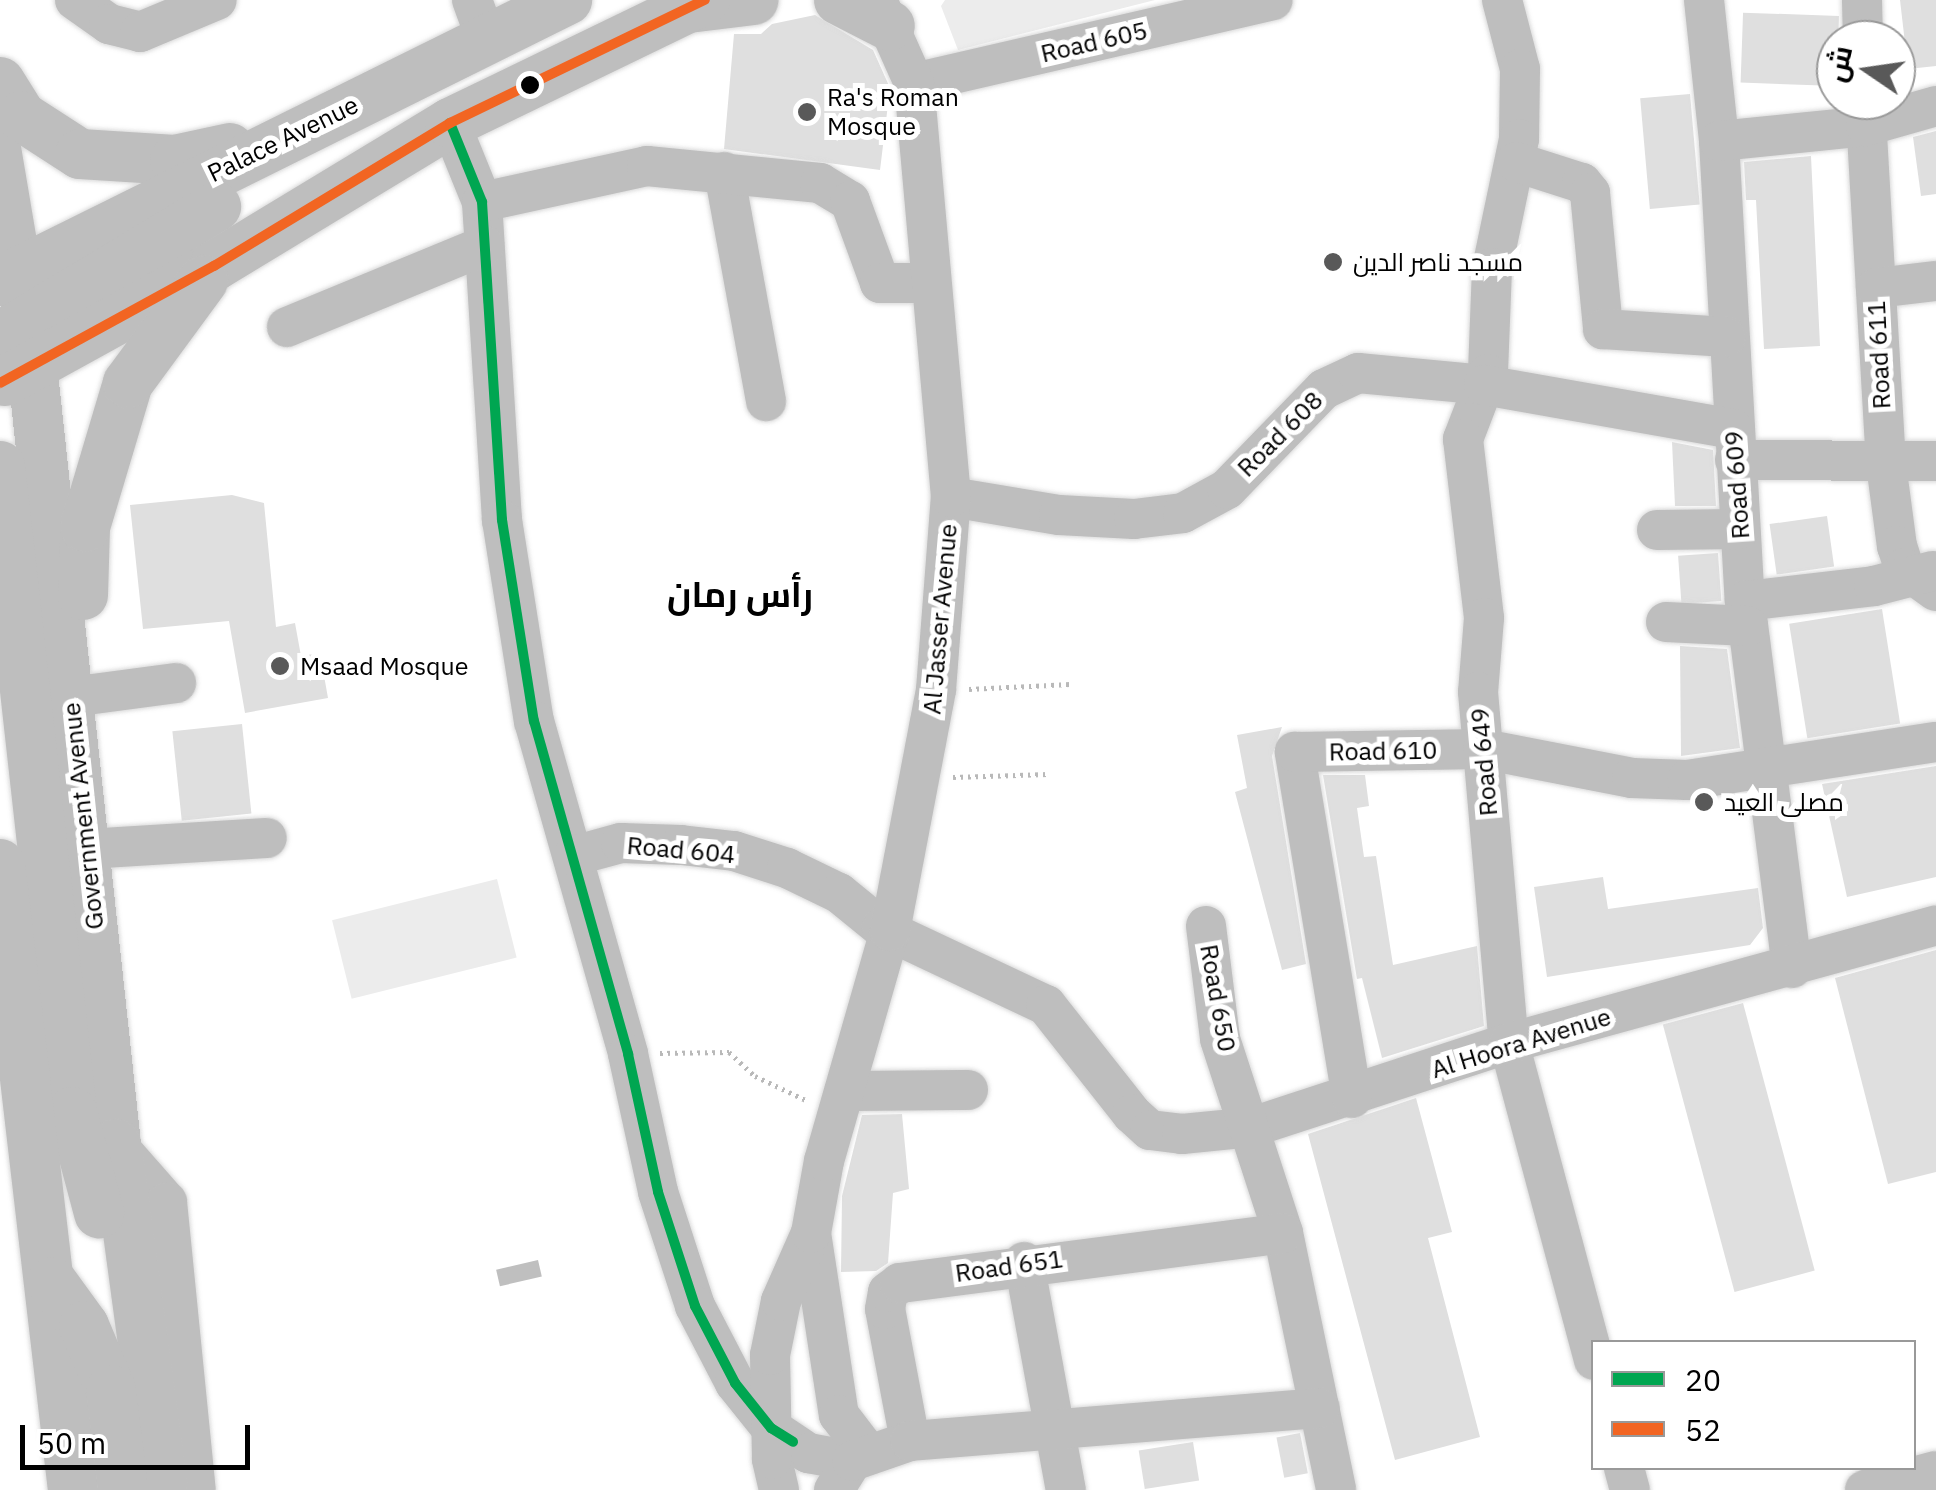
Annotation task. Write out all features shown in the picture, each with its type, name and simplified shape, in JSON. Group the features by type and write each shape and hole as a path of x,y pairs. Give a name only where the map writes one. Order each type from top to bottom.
{"main road":[{"name":"Palace Avenue","path":"9,326 293,133 477,31 567,0"},
{"path":"9,326 214,266 450,123 697,4 754,0"},
{"path":"839,0 884,13"},
{"path":"9,326 477,31"},
{"path":"0,82 22,116 80,154 176,160 293,133"},
{"path":"70,686 84,596 84,527 103,453 128,382 214,266"},
{"name":"Government Avenue","path":"9,326 70,686 116,1144 140,1288 163,1490"},
{"path":"0,466 72,1112 98,1210 140,1288"},
{"path":"0,864 73,1490"},
{"path":"46,1274 84,1326 111,1390 123,1490"}],"street":[{"path":"75,0 109,24 140,32 217,0"},
{"name":"Road 605","path":"914,83 1274,0"},
{"name":"Road 649","path":"1502,0 1520,69 1516,162 1492,268 1484,385 1466,420 1462,456 1484,618 1478,692 1509,1042 1591,1349"},
{"name":"Road 609","path":"1704,0 1719,142 1726,336 1746,614 1792,968"},
{"name":"Al Jasser Avenue","path":"811,1233 890,931 920,778 936,690 950,497 914,83 884,13"},
{"path":"1719,142 1831,120"},
{"name":"Road 611","path":"1866,120 1886,464 1899,557 1928,579"},
{"path":"450,123 482,202 502,520 534,721 628,1054 658,1192 696,1306 734,1383 771,1428 808,1452 851,1468 910,1441 1055,1426 1320,1408"},
{"name":"Government Avenue","path":"0,142 9,326"},
{"path":"1516,162 1582,183 1590,193 1603,328 1726,336"},
{"path":"482,202 647,166 820,183 850,202 880,283 930,283"},
{"path":"724,172 766,401"},
{"path":"287,327 484,246"},
{"path":"1876,288 1936,281"},
{"name":"Road 608","path":"950,497 1060,516 1134,520 1183,513 1227,489 1324,389 1346,376 1484,385 1734,445 1886,464 1936,461"},
{"path":"1657,530 1740,529"},
{"path":"1666,622 1746,614 1928,579"},
{"path":"70,686 176,683"},
{"name":"Road 610","path":"1352,1098 1295,752 1483,749 1646,780 1766,771 1936,742"},
{"path":"86,849 267,838"},
{"name":"Road 604","path":"573,856 621,843 734,851 839,892 890,931"},
{"name":"Road 650","path":"1206,926 1220,1039 1252,1127"},
{"name":"Al Hoora Avenue","path":"1252,1127 1352,1098 1509,1042 1936,926"},
{"path":"890,931 1046,1005 1150,1130 1182,1134 1252,1127 1283,1233 1336,1490"},
{"path":"842,1104 968,1090"},
{"path":"116,1144 167,1202 196,1490"},
{"path":"779,1490 771,1428 777,1319 811,1233"},
{"path":"811,1233 851,1468"},
{"name":"Road 651","path":"910,1441 885,1308 888,1292 900,1283 1024,1262 1283,1233"},
{"path":"1024,1262 1066,1490"},
{"path":"50,1490 57,1353"},
{"path":"1865,1490 1936,1471"}],"path":[{"path":"936,690 1070,684"},
{"path":"920,778 1048,774"},
{"path":"628,1054 729,1052 755,1076 842,1104"}],"shaded area":[{"path":"945,0 1155,0 958,50 941,6"},
{"path":"497,879 517,958 352,999 332,920"},
{"path":"538,1260 542,1277 500,1286 496,1270"}],"building":[{"path":"1900,0 1936,0 1936,66 1916,68 1916,20 1902,20"},
{"path":"1743,13 1839,16 1839,20 1816,20 1816,85 1741,83"},
{"name":"Ra's Roman Mosque","path":"815,15 873,50 890,88 880,170 724,149 734,34 761,34 772,24"},
{"path":"1690,94 1700,205 1650,209 1640,98"},
{"path":"1936,131 1936,194 1921,196 1913,137"},
{"path":"1811,156 1820,346 1764,349 1756,200 1746,200 1744,162"},
{"path":"1672,442 1713,450 1716,506 1675,506"},
{"path":"232,495 264,503 276,627 295,623 301,656 320,653 328,698 245,713 229,621 143,629 130,505"},
{"path":"1827,516 1834,567 1777,575 1770,524"},
{"path":"1718,553 1721,601 1681,604 1678,556"},
{"path":"1882,609 1900,724 1807,738 1789,624"},
{"path":"1680,646 1727,649 1740,748 1681,756"},
{"path":"242,724 251,814 182,821 172,731"},
{"path":"1282,727 1272,756 1306,964 1282,970 1235,792 1247,788 1237,735"},
{"path":"1936,766 1936,877 1847,897 1822,784"},
{"path":"1323,775 1365,775 1369,806 1357,808 1364,857 1376,856 1393,965 1477,946 1484,1026 1382,1058 1362,978 1357,979"},
{"path":"1603,877 1608,909 1758,888 1763,928 1750,945 1547,977 1534,887"},
{"path":"1936,950 1936,1172 1888,1184 1835,978"},
{"path":"1743,1003 1815,1271 1735,1292 1663,1024"},
{"path":"1416,1098 1452,1232 1428,1238 1480,1437 1395,1460 1308,1134"},
{"path":"902,1114 909,1189 893,1193 888,1263 876,1271 841,1272 842,1196 862,1115"},
{"path":"1300,1433 1308,1473 1284,1478 1276,1438"},
{"path":"1193,1442 1199,1481 1145,1489 1139,1451"}],"transit line":[{"name":"52","path":"0,383 214,266 450,123 705,0"},
{"name":"20","path":"450,123 482,202 502,520 534,721 628,1054 658,1192 695,1306 735,1383 771,1428 793,1442"}],"place":[{"name":"Ra's Roman Mosque","path":"807,112"},
{"name":"مسجد ناصر الدين","path":"1333,262"},
{"name":"Msaad Mosque","path":"280,666"},
{"name":"مصلى العيد","path":"1704,802"}],"district":[{"name":"رأس رمان","path":"740,594"}]}
